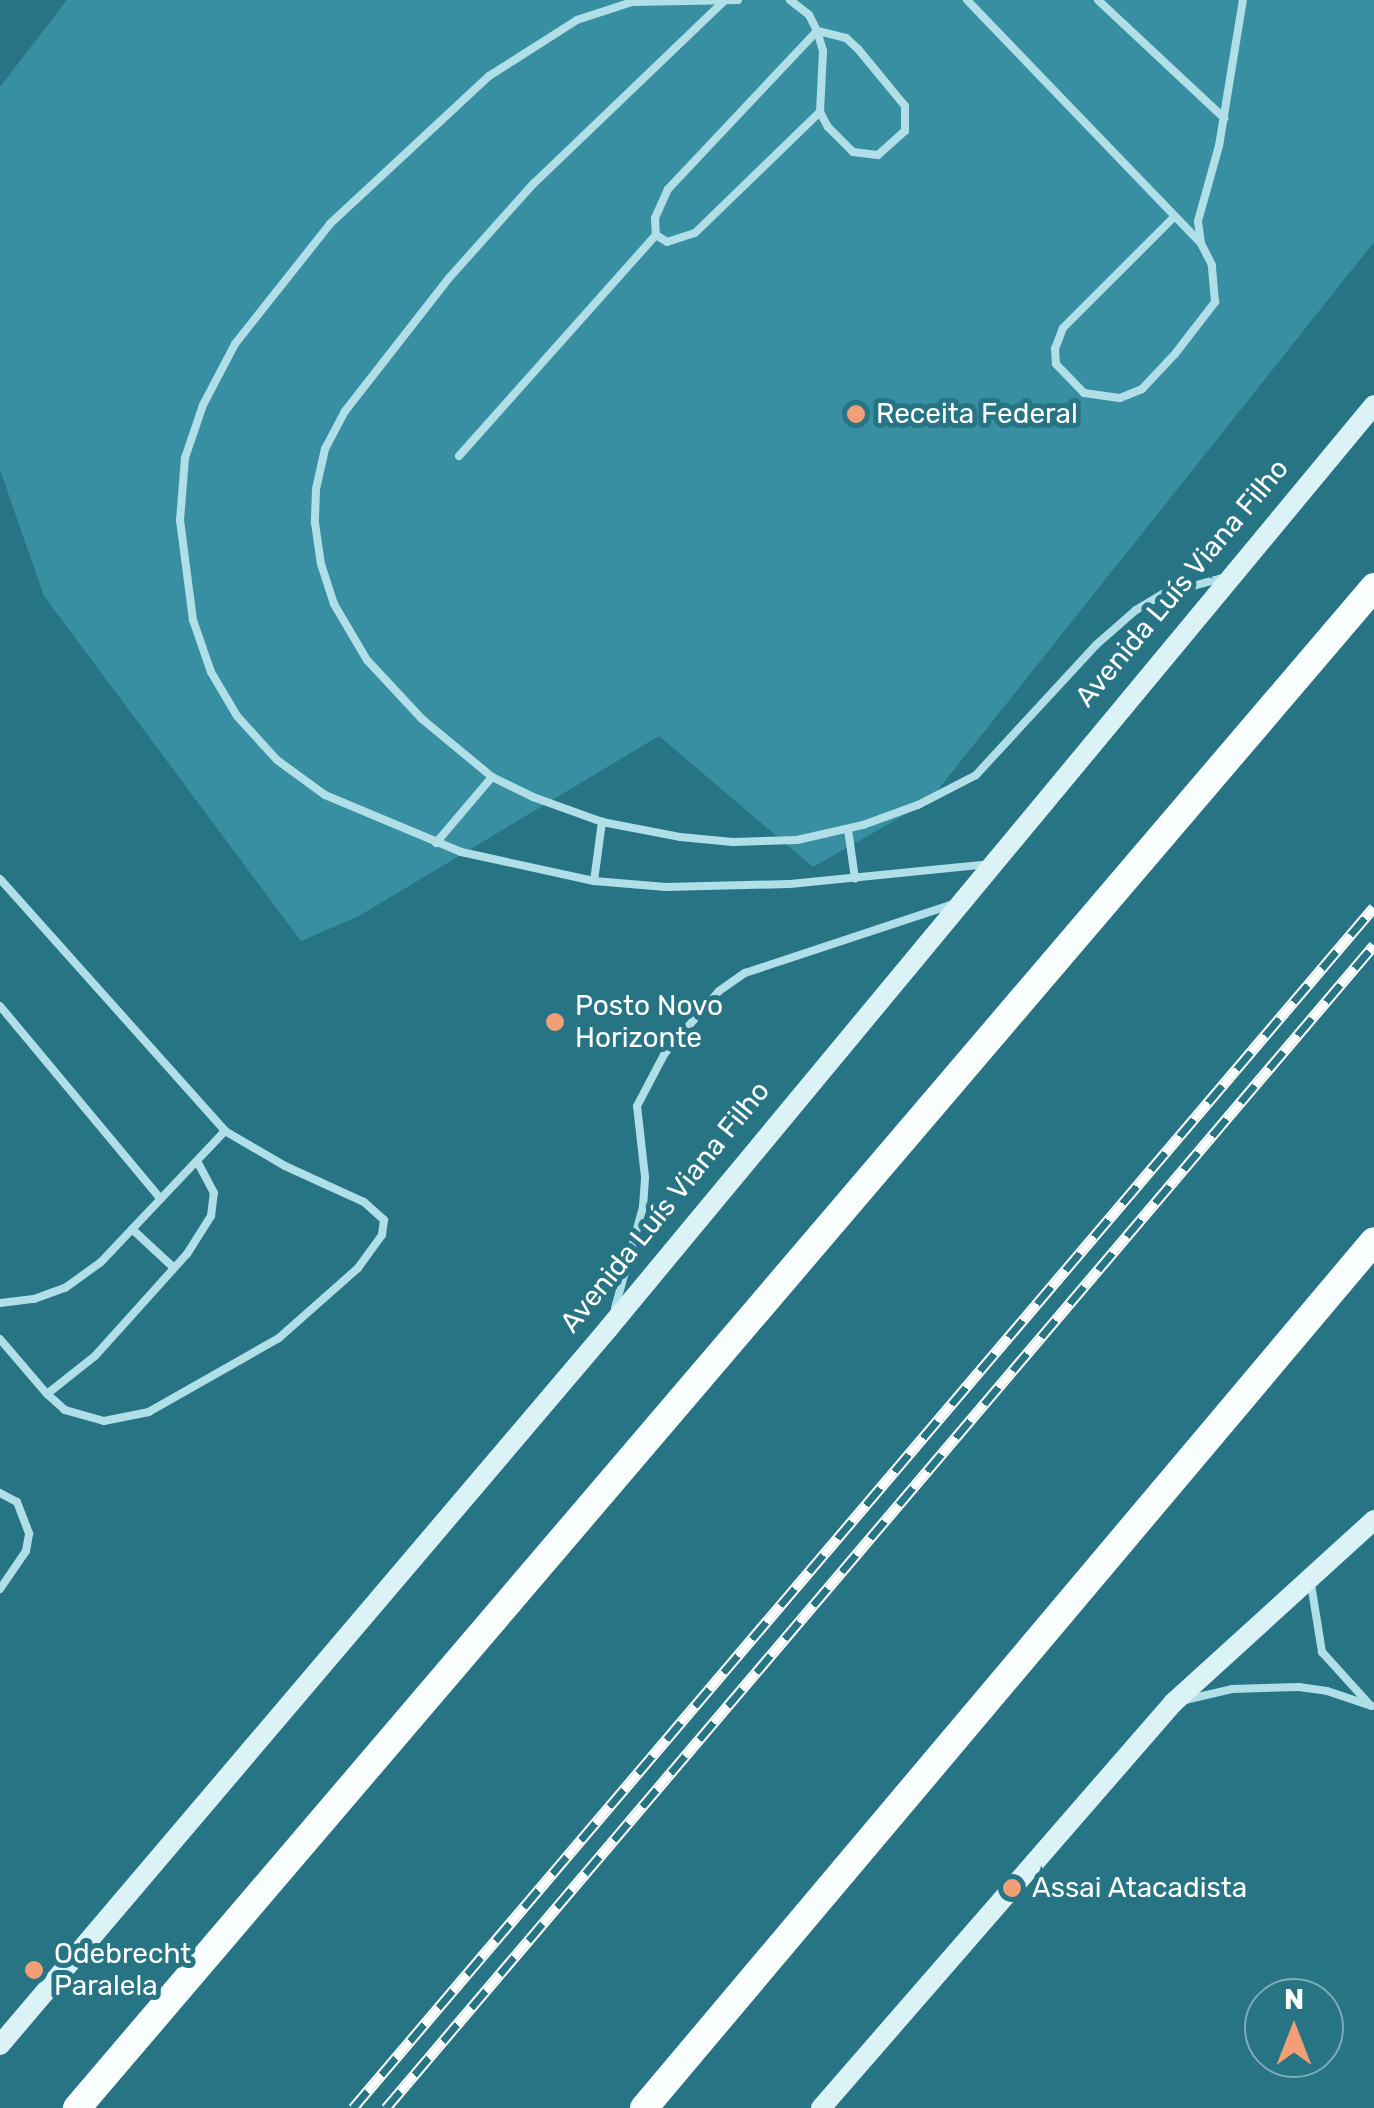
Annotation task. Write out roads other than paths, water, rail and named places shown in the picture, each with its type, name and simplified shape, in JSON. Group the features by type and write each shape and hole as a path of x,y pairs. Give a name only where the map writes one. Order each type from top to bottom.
{"highway":[{"path":"78,2108 1374,587"},
{"path":"644,2108 1374,1240"}],"main road":[{"name":"Avenida Luís Viana Filho","path":"0,2045 608,1328 989,864 1374,405"},
{"path":"820,2108 1174,1703 1374,1520"}],"lane":[{"path":"738,0 632,2 577,20 489,76 388,166 318,238 235,344 202,405 186,458 180,520 193,620 212,672 237,716 277,760 325,795 436,843 594,881 730,887 855,879 989,864"},
{"path":"790,0 809,15 823,51 820,112 828,128 852,152 866,156 890,148 905,131 908,119 904,106 846,38 817,31"},
{"path":"967,0 1200,243 1212,265 1215,302 1175,354 1142,388 1120,398 1102,399 1071,382 1056,364 1055,349 1063,328 1174,217"},
{"path":"1098,0 1224,118"},
{"path":"1200,243 1200,203 1224,118 1242,1"},
{"path":"724,2 534,183 379,364 325,449 316,489 320,564 334,604 366,660 422,719 492,777 602,822 733,842 796,840 848,829 918,805 976,775 1096,645 1136,610 1163,594 1231,576"},
{"path":"458,456 656,235 659,203 668,189 817,31"},
{"path":"656,235 667,242 694,233 820,112"},
{"path":"436,843 492,777"},
{"path":"594,881 602,822"},
{"path":"848,829 855,879"},
{"path":"0,879 225,1131 285,1166 378,1210 384,1220 382,1235 325,1302 279,1338 149,1412 104,1421 86,1420 47,1394 0,1339"},
{"path":"608,1328 643,1207 645,1177 637,1106 665,1052 719,990 745,973 958,902"},
{"path":"0,1006 161,1199"},
{"path":"0,1303 34,1299 64,1288 100,1262 225,1131"},
{"path":"47,1394 95,1356 174,1268 212,1216 214,1193 197,1162"},
{"path":"132,1229 174,1268"},
{"path":"0,1493 17,1502 29,1534 26,1551 0,1589"},
{"path":"1311,1574 1322,1652 1373,1707"},
{"path":"1174,1703 1232,1690 1299,1687 1373,1707"}],"railway":[{"path":"353,2108 1374,907"},
{"path":"386,2108 1374,945"}],"place":[{"name":"Receita Federal","path":"856,414"},
{"name":"Posto Novo Horizonte","path":"555,1022"},
{"name":"Assai Atacadista","path":"1012,1888"},
{"name":"Odebrecht Paralela","path":"34,1970"}]}
